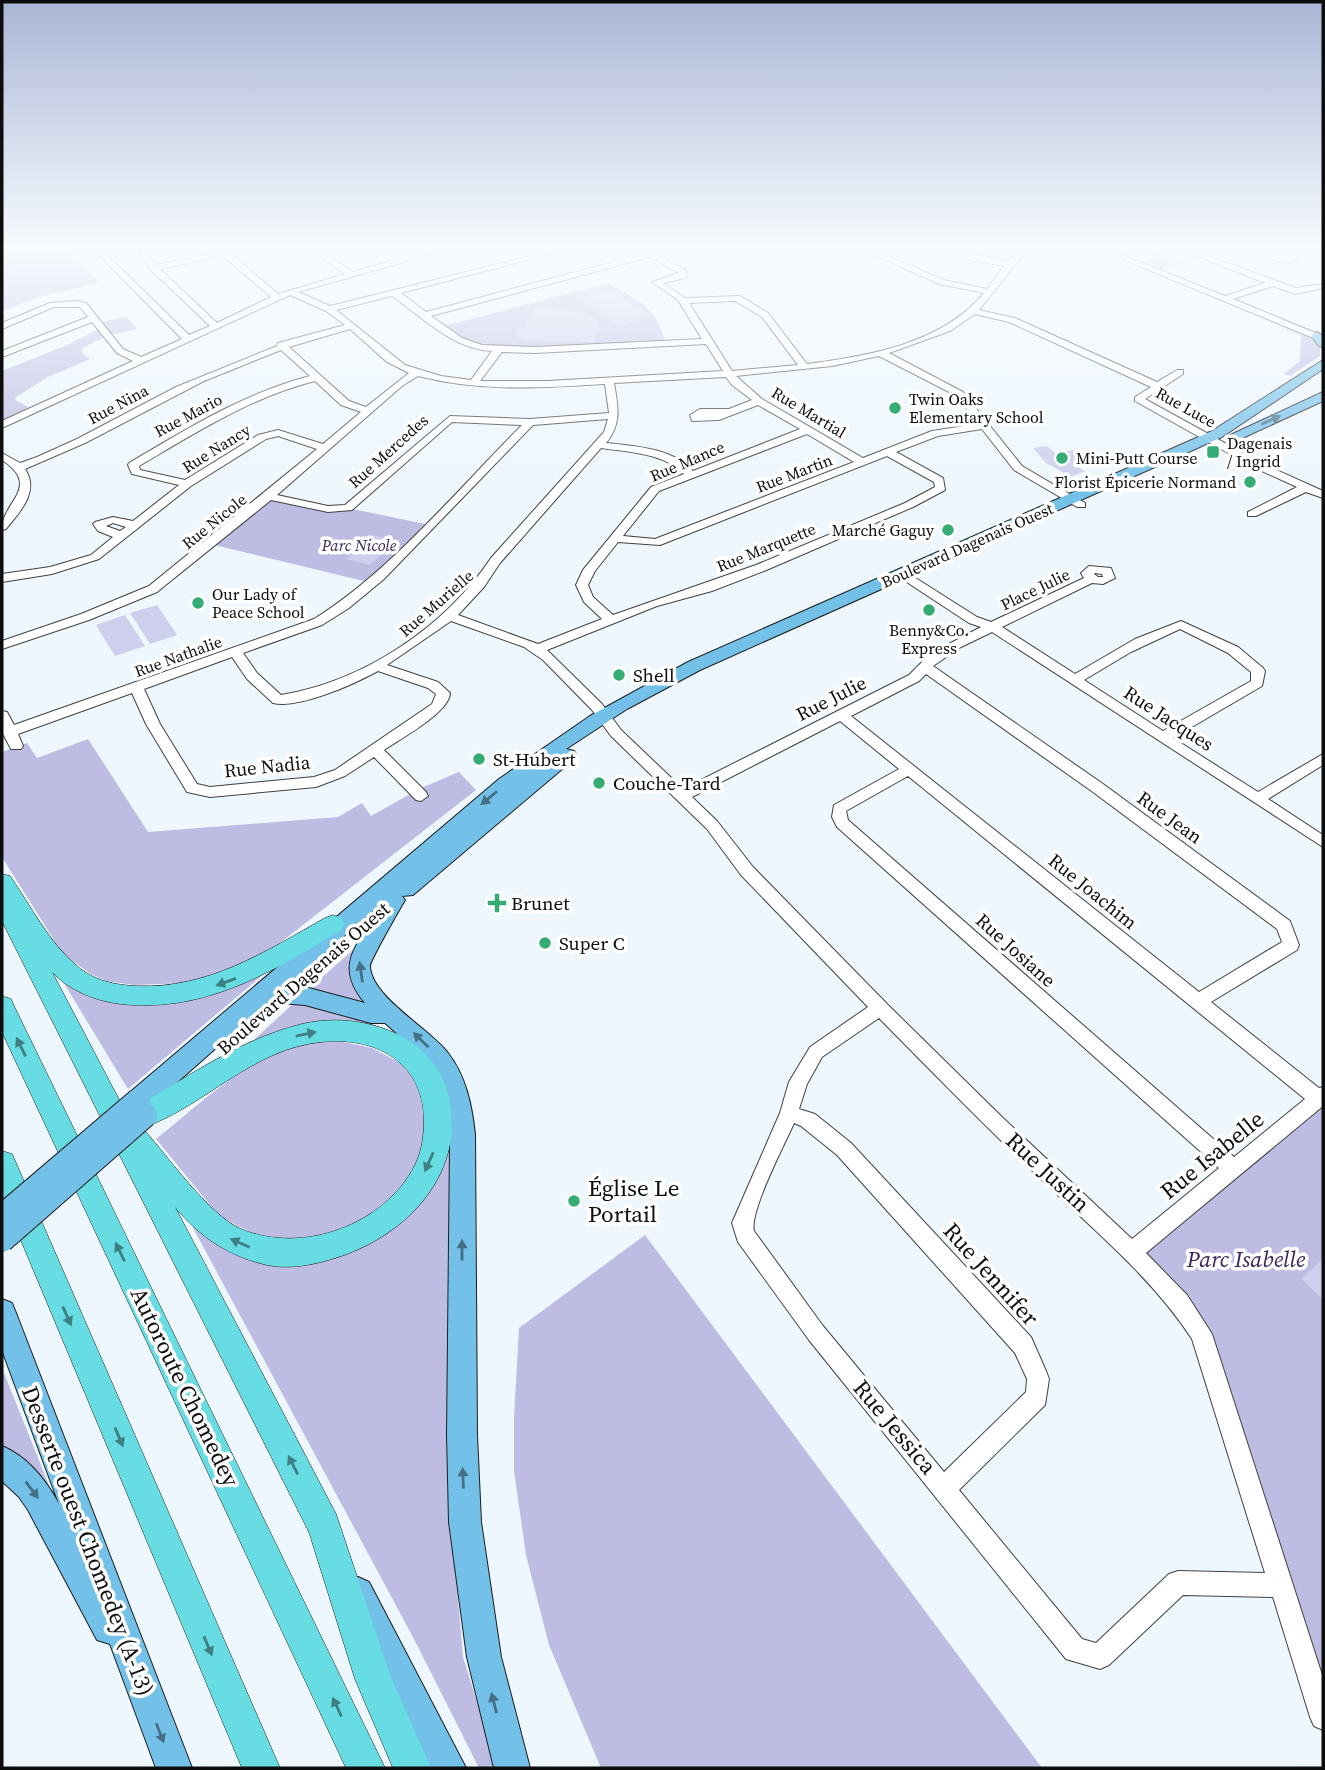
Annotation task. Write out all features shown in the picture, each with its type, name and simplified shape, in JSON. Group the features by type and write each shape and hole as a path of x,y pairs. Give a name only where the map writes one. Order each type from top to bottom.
{"highway":[{"path":"2,882 69,974 101,990 130,996 170,996 224,984 257,969 333,924"},
{"path":"2,899 133,1112 210,1225 244,1246 285,1254 332,1247 368,1231 388,1217 412,1192 428,1167 440,1122 436,1095 429,1078 410,1055 373,1036 338,1031 300,1035 275,1043 133,1112"},
{"name":"Autoroute Chomedey","path":"2,1006 366,1768"},
{"path":"133,1112 324,1526 373,1679 412,1768"},
{"path":"2,1163 261,1768"}],"main road":[{"name":"Boulevard Dagenais Ouest","path":"1213,441 1229,427 1323,364"},
{"path":"1296,381 1290,392 1295,397 1323,396"},
{"name":"Boulevard Dagenais Ouest","path":"274,993 368,903 523,771 681,672 913,575 1213,441 1323,396"},
{"name":"Boulevard Dagenais Ouest","path":"2,1218 274,993 394,900 607,720"},
{"path":"394,900 378,932 362,954 359,970 364,985 390,1014 416,1034 437,1056 451,1080 460,1108 463,1145 462,1435 466,1535 484,1657 512,1768"},
{"path":"333,924 368,903"},
{"path":"274,993 305,996 372,1014 390,1014"},
{"name":"Boulevard Dagenais Ouest","path":"2,1240 133,1112"},
{"name":"Desserte ouest Chomedey (A-13)","path":"2,1313 174,1768"},
{"path":"2,1461 19,1474 39,1499 146,1698"},
{"path":"324,1526 448,1768"}],"street":[{"path":"2,354 57,333"},
{"path":"106,333 120,351 141,361"},
{"path":"181,333 187,339"},
{"path":"2,425 201,333"},
{"name":"Rue Nina","path":"19,467 52,456 177,390 281,345 327,333"},
{"path":"359,333 393,361 417,372 473,384 512,385 727,373 830,364 879,352 937,333"},
{"path":"449,333 459,340 498,350 709,341"},
{"name":"Rue Martial","path":"704,333 735,383 759,401 864,463"},
{"path":"778,333 804,367"},
{"path":"1040,333 1157,386 1180,372"},
{"path":"1304,333 1321,340"},
{"path":"281,345 345,403 368,411"},
{"path":"473,384 498,350"},
{"path":"879,352 960,394 1018,468 1076,502"},
{"name":"Rue Nicole","path":"2,645 140,596 194,558 417,372"},
{"name":"Rue Mario","path":"187,484 136,472 132,469 133,465 220,414 286,385 317,377"},
{"path":"609,380 614,416"},
{"name":"Rue Luce","path":"1157,386 1138,399 1213,441 1323,495"},
{"path":"728,412 759,401"},
{"path":"2,431 36,411"},
{"name":"Rue Mercedes","path":"269,496 328,509 348,508 444,421 459,419 530,422 614,416"},
{"name":"Rue Murielle","path":"235,652 252,676 278,700 292,699 317,691 377,666 410,648 449,616 487,579 495,561 609,433 614,416"},
{"name":"Rue Nathalie","path":"9,732 299,630 345,605 380,576 530,422"},
{"name":"Rue Martin","path":"613,538 656,543 936,433 985,426"},
{"name":"Rue Mance","path":"611,620 588,599 582,584 613,538 655,489 807,430"},
{"name":"Rue Nancy","path":"2,578 52,570 95,557 187,484 272,433 325,448"},
{"path":"598,444 669,458 685,466 690,474"},
{"name":"Rue Marquette","path":"538,649 611,620 760,568 909,505 942,488 939,480 890,453"},
{"path":"2,456 19,467 25,478 26,492 19,507 2,527"},
{"path":"1252,514 1305,488"},
{"path":"122,536 102,529 99,524 113,520 134,525"},
{"name":"Rue Jacques","path":"913,575 973,620 993,627 1323,842"},
{"name":"Place Julie","path":"993,627 1092,579"},
{"path":"449,616 538,649"},
{"path":"1075,680 1158,632 1181,625 1233,650 1258,671 1257,683 1163,737"},
{"name":"Rue Julie","path":"682,796 914,678 956,644 993,627"},
{"name":"Rue Justin","path":"538,649 712,825 747,871 880,1008 996,1124 1132,1252 1180,1302 1200,1334 1323,1717"},
{"name":"Rue Nadia","path":"136,687 153,724 192,788 210,792 316,782 340,773 437,708 443,699 443,693 433,685 377,666"},
{"name":"Rue Jean","path":"925,667 1098,788 1284,925 1291,945 1197,1002"},
{"path":"2,715 16,746"},
{"name":"Rue Joachim","path":"841,715 1197,1002 1321,1097"},
{"path":"375,749 421,796"},
{"path":"1258,799 1323,760"},
{"name":"Rue Josiane","path":"908,770 839,809 842,823 1234,1169"},
{"name":"Rue Jessica","path":"880,1008 816,1052 798,1082 789,1113 750,1200 743,1223 745,1235 816,1333 1075,1650 1100,1656 1178,1583 1279,1585"},
{"name":"Rue Isabelle","path":"1132,1252 1321,1097"},
{"name":"Rue Jennifer","path":"789,1113 808,1119 844,1149 1023,1345 1038,1379 1037,1397 944,1487"}],"green space":[{"path":"92,333 120,333 82,348 82,353 90,359 48,377 16,397 15,400 36,411 2,425 2,371"},
{"path":"449,333 662,333 665,343 497,350 458,339"},
{"path":"1293,333 1310,338 1320,347 1320,356 1290,376 1284,374 1300,361 1301,336"},
{"name":"Parc Nicole","path":"269,496 328,509 348,508 430,525 372,583 210,544"},
{"path":"88,739 148,832 338,817 362,803 371,816 419,789 459,772 476,790 276,946 235,969 187,983 134,985 106,981 89,973 62,953 2,857 2,752 27,743 37,758"},
{"path":"361,946 375,1008 308,990 355,948"},
{"path":"278,962 128,1089 59,975 118,1001"},
{"path":"295,1002 368,1022 405,1039 452,1105 451,1518 463,1657 497,1768 479,1768 414,1639 191,1224 215,1243 383,1234 446,1104 370,1028 244,1049"},
{"path":"315,1041 344,1042 372,1048 405,1065 416,1076 428,1113 419,1167 388,1206 344,1231 289,1241 262,1238 219,1216 156,1139 250,1066 293,1046"},
{"name":"Parc Isabelle","path":"1323,1095 1323,1700 1291,1621 1201,1334 1133,1252"},
{"path":"645,1235 1042,1768 601,1768 549,1645 526,1555 514,1471 519,1328"},
{"path":"2,1368 50,1488 45,1491 18,1462 2,1450"}],"shaded area":[{"path":"516,333 597,333 594,342 524,341 515,335"},
{"name":"Mini-Putt Course","path":"1047,446 1055,453 1074,450 1089,465 1080,468 1085,471 1071,477 1046,463 1033,448"},
{"path":"373,535 395,541 370,565 347,559"},
{"path":"157,605 177,635 150,644 130,613"},
{"path":"125,615 145,646 115,656 96,625"},
{"path":"1323,1258 1323,1299 1301,1279"}],"place":[{"name":"Twin Oaks Elementary School","path":"895,408"},
{"name":"Dagenais / Ingrid","path":"1213,452"},
{"name":"Mini-Putt Course","path":"1062,458"},
{"name":"Florist Épicerie Normand","path":"1250,482"},
{"name":"Marché Gaguy","path":"948,530"},
{"name":"Our Lady of Peace School","path":"198,603"},
{"name":"Benny&Co. Express","path":"929,610"},
{"name":"Shell","path":"619,675"},
{"name":"St-Hubert","path":"479,759"},
{"name":"Couche-Tard","path":"599,783"},
{"name":"Brunet","path":"497,903"},
{"name":"Super C","path":"545,943"},
{"name":"Église Le Portail","path":"574,1201"}]}
